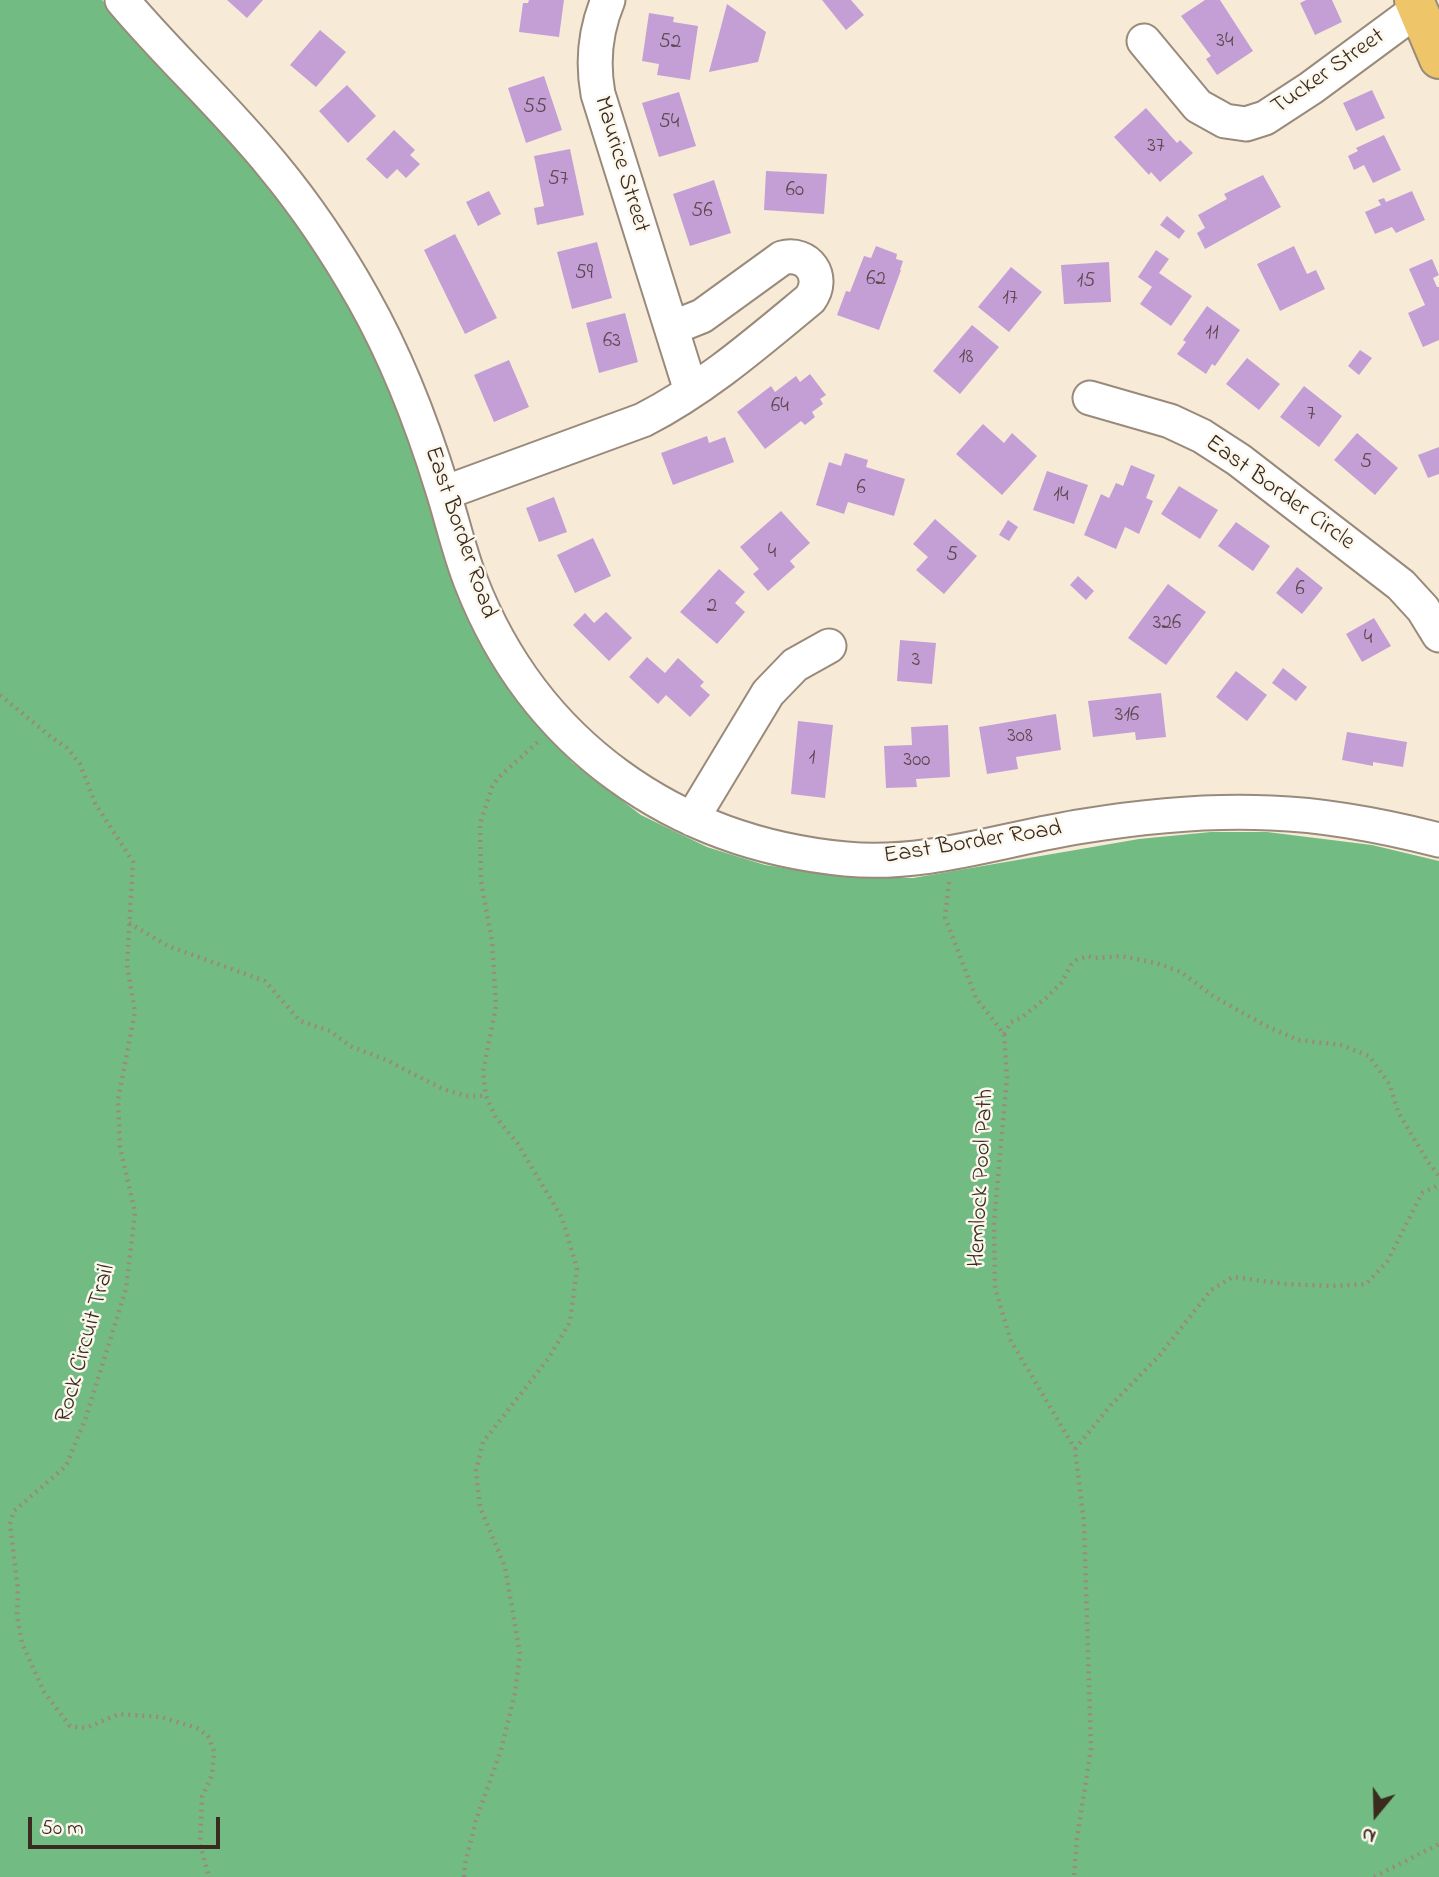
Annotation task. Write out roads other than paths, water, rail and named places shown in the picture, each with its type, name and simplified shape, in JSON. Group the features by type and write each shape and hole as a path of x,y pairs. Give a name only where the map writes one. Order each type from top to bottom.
{"main road":[{"path":"1416,4 1439,59"}],"street":[{"name":"Maurice Street","path":"608,0 595,47 598,94 691,391"},
{"name":"Tucker Street","path":"1144,41 1198,106 1225,121 1246,124 1265,118 1311,88 1416,4"},
{"name":"East Border Road","path":"136,5 270,162 326,237 365,301 386,341 417,416 471,581 490,625 518,673 574,740 618,776 654,800 692,819 762,845 841,859 870,861 904,860 947,853 1081,826 1219,812 1313,816 1362,823 1439,840"},
{"path":"444,493 643,420 691,391 810,299 816,288 816,274 813,267 803,259 792,256 782,258 702,316 672,328"},
{"name":"East Border Circle","path":"1090,398 1170,421 1202,436 1239,460 1401,585 1423,609 1439,635"},
{"path":"692,819 768,693 795,665 828,646"}]}
